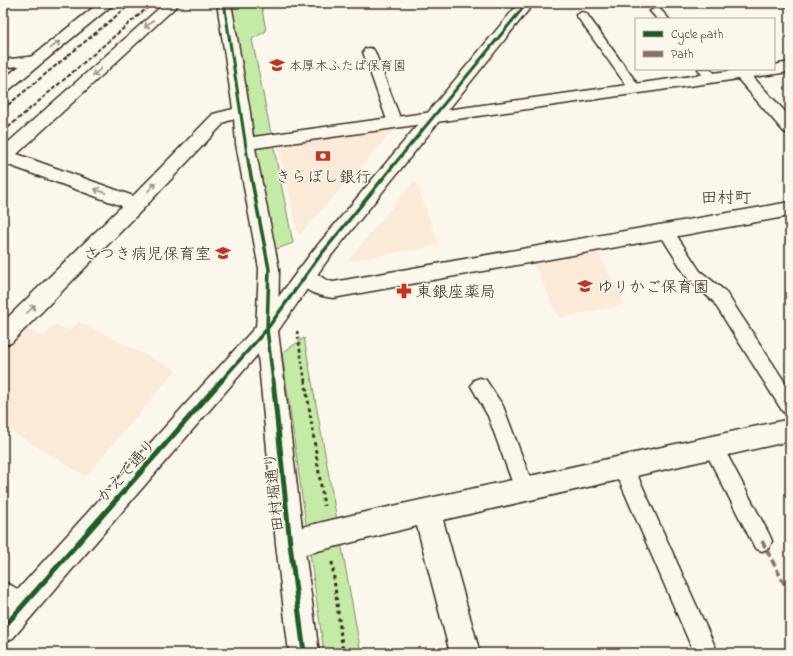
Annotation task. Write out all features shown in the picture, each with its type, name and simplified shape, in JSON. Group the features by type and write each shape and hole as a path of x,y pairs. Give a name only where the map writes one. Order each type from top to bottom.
{"street":[{"path":"3,87 108,3"},
{"path":"136,204 3,156 173,3"},
{"name":"田村堀通り","path":"224,3 242,112 245,144 269,270 267,329 290,544 304,653"},
{"name":"かえで通り","path":"8,611 267,329 319,257 527,3"},
{"path":"775,69 790,67"},
{"path":"245,144 635,89 708,74 742,74 769,70"},
{"path":"742,74 790,128"},
{"path":"3,336 136,204 219,118 242,112"},
{"path":"305,276 321,288 333,290 790,210"},
{"path":"290,544 524,488 624,468 790,430"},
{"path":"427,512 465,653"}],"lane":[{"path":"582,15 635,89"},
{"path":"369,52 395,123"},
{"path":"3,64 36,60"},
{"path":"666,231 694,275 719,296 790,406"},
{"path":"480,386 496,412 524,488"},
{"path":"713,447 762,541"},
{"path":"624,468 706,653"}],"path":[{"path":"297,329 328,535 343,653"}],"shaded area":[{"path":"395,129 300,234 298,234 278,146"},
{"path":"413,182 416,182 439,245 350,261 348,260"},
{"path":"595,248 625,304 559,318 532,260"},
{"path":"79,322 176,370 86,476 3,426 3,346 23,327 43,337 56,324 70,331"}],"green space":[{"path":"230,3 261,3 266,31 252,39 293,243 268,252"},
{"path":"304,338 361,653 324,653 282,353"}],"railway":[{"path":"3,109 132,3"},
{"path":"3,132 153,3"}],"marked path":[{"path":"762,541 790,595"}],"cycle path":[{"path":"224,3 242,112 245,144 269,269 267,329 290,544 304,653"},
{"path":"3,628 267,329 319,257 527,3"}],"place":[{"name":"本厚木ふたば保育園","path":"277,65"},
{"name":"きらぼし銀行","path":"323,156"},
{"name":"さつき病児保育室","path":"223,253"},
{"name":"ゆりかご保育園","path":"585,286"},
{"name":"東銀座薬局","path":"404,291"}],"district":[{"name":"田村町","path":"726,197"}]}
